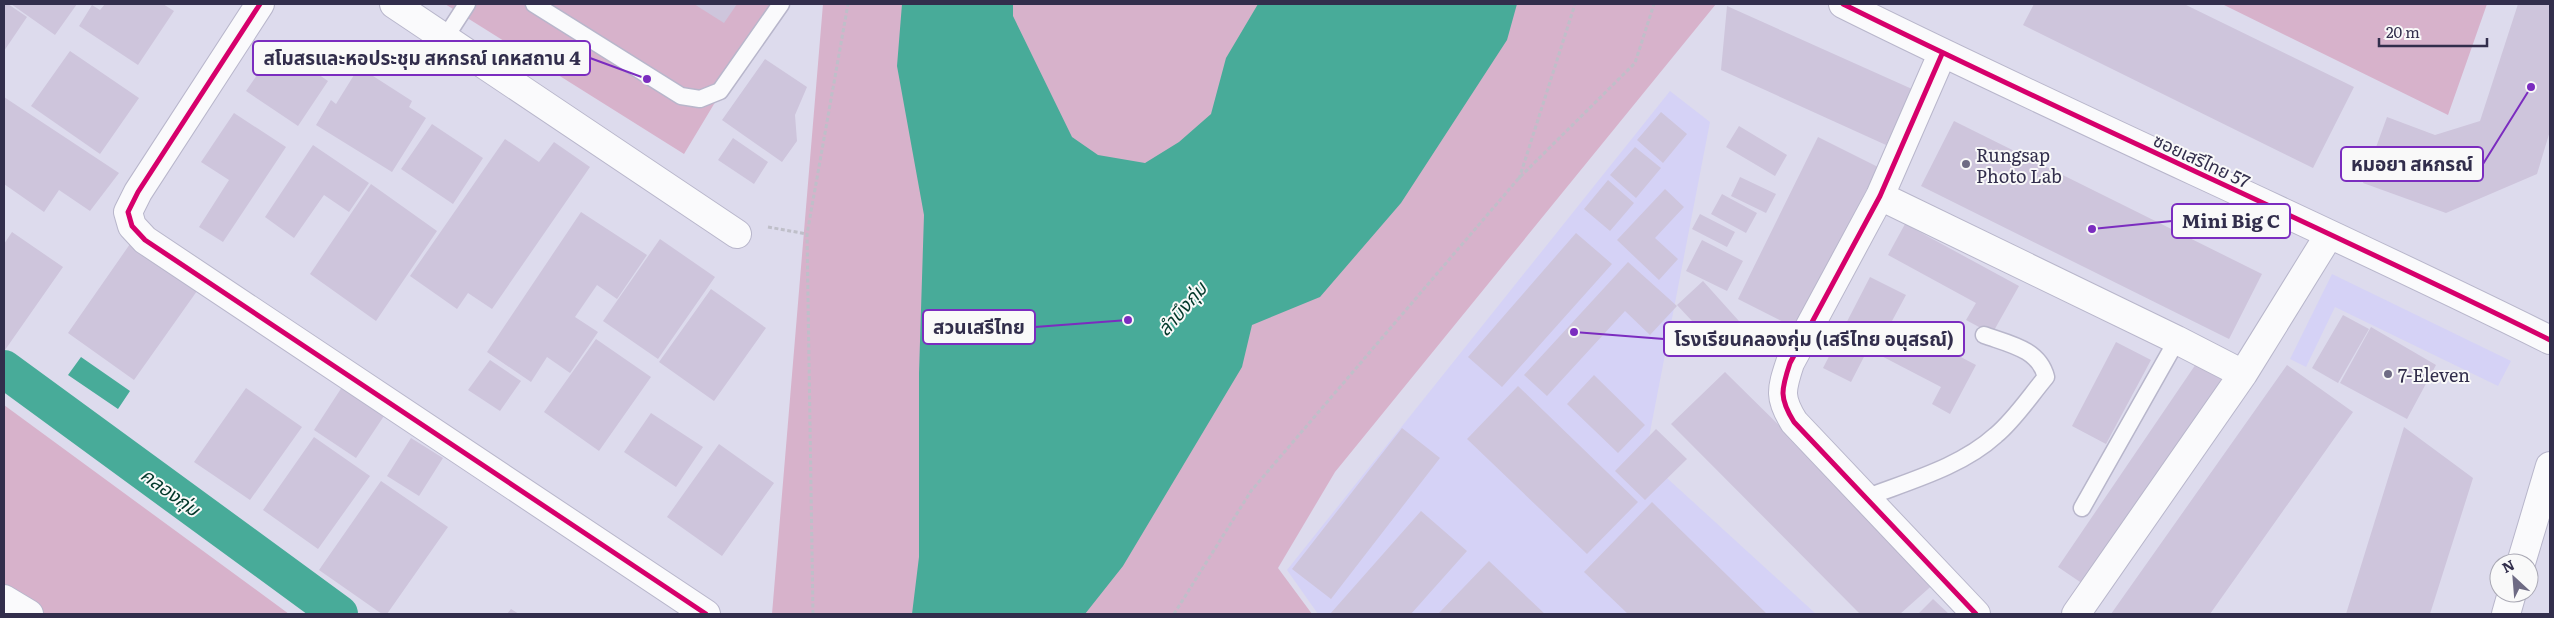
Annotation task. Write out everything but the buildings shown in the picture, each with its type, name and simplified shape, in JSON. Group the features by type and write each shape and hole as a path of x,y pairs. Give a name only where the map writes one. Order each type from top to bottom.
{"street":[{"path":"260,4 138,192 128,212 132,226 145,240 706,614"},
{"path":"394,4 738,234"},
{"name":"ซอยเสรีไทย 57","path":"1842,4 1942,54 2455,293 2550,340"},
{"path":"1942,54 1880,196 1790,363 1784,383 1783,404 1794,422 1976,614"},
{"path":"1880,196 2243,374"},
{"path":"2076,614 2243,374 2329,235"},
{"path":"2524,553 2550,466"},
{"path":"4,598 29,614"}],"lane":[{"path":"445,38 467,4"},
{"path":"534,4 681,96 700,99 720,91 781,4"},
{"path":"1866,498 1924,476 1963,457 1996,435 2046,377 2043,364 2031,353 1984,335"},
{"path":"2082,508 2177,340"}],"path":[{"path":"813,614 807,234 848,4"},
{"path":"1518,179 1575,4"},
{"path":"1174,614 1251,491 1518,179 1635,63 1654,4"},
{"path":"738,234 769,227 807,234"}],"shaded area":[{"path":"445,4 774,4 684,154"},
{"path":"823,4 1716,4 1335,472 1278,568 1312,614 772,614"},
{"path":"2222,4 2487,4 2448,115"},
{"path":"1670,91 1710,122 1645,458 1816,614 1318,614 1287,570"},
{"path":"2332,274 2511,361 2498,386 2335,307 2306,367 2290,359"},
{"path":"4,405 289,614 4,614"}],"water":[{"name":"ลำบึงกุ่ม","path":"902,4 1013,4 1013,16 1072,137 1098,155 1145,163 1179,142 1211,114 1226,58 1258,4 1517,4 1507,40 1401,203 1320,297 1252,325 1242,367 1123,566 1085,614 912,614 919,557 919,373 924,215 897,66"},
{"path":"81,357 130,391 118,409 68,375"}],"waterway":[{"name":"คลองกุ่ม","path":"4,369 339,614"}],"cycle path":[{"path":"260,4 138,192 128,212 132,226 145,240 706,614"},
{"path":"1843,4 2550,340"},
{"path":"1942,54 1880,196 1790,363 1783,387 1783,394 1789,414 1794,422 1976,614"}],"place":[{"name":"สโมสรและหอประชุม สหกรณ์ เคหสถาน 4","path":"647,79"},
{"name":"หมอยา สหกรณ์","path":"2531,87"},
{"name":"Rungsap Photo Lab","path":"1966,164"},
{"name":"Mini Big C","path":"2092,229"},
{"name":"สวนเสรีไทย","path":"1128,320"},
{"name":"โรงเรียนคลองกุ่ม (เสรีไทย อนุสรณ์)","path":"1574,332"},
{"name":"7-Eleven","path":"2388,374"}]}
